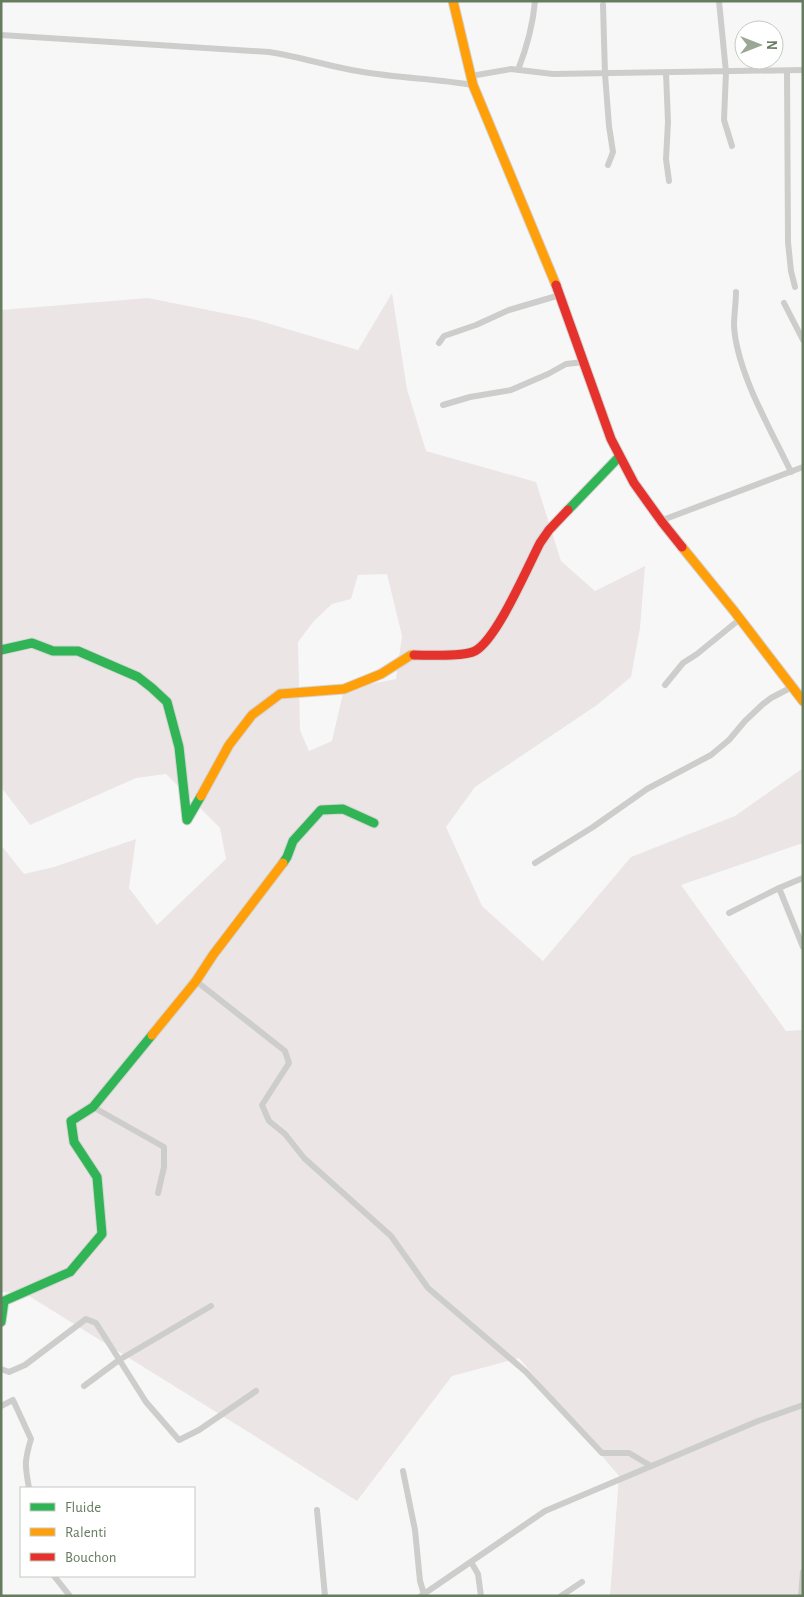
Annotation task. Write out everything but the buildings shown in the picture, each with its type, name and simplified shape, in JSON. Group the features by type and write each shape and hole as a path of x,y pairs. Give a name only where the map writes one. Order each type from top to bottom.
{"street":[{"path":"453,1 472,81 560,295 611,440 619,457 637,489 660,521 740,619 803,701"},
{"path":"518,70 528,45 535,1"},
{"path":"719,1 726,72 724,120 732,146"},
{"path":"603,5 605,74 613,152 608,165"},
{"path":"1,35 269,52 364,72 472,81 504,70 553,74 803,70"},
{"path":"786,71 788,242 795,288"},
{"path":"666,73 668,122 666,159 669,181"},
{"path":"736,292 734,326 739,358 791,472"},
{"path":"439,343 444,336 476,325 509,310 560,295"},
{"path":"784,303 803,340"},
{"path":"443,405 470,397 511,390 566,364 584,362"},
{"path":"1,650 32,644 53,651 78,651 138,677 162,697 167,702 179,747 187,820 228,745 252,715 280,694 344,689 381,674 411,655 467,654 476,651 496,630 540,543 549,530 619,457"},
{"path":"660,521 803,467"},
{"path":"665,685 683,663 740,619"},
{"path":"535,863 593,827 665,778 711,755 729,740 763,704 792,687"},
{"path":"1,1322 4,1301 70,1272 102,1234 96,1177 74,1142 71,1121 93,1107 196,981 213,955 287,858 293,841 321,810 343,809 374,823"},
{"path":"729,913 778,888 803,878"},
{"path":"778,888 803,946"},
{"path":"196,981 285,1051 289,1063 262,1105 269,1121 285,1134 304,1158 391,1236 428,1288 526,1372 602,1453 629,1454 650,1466"},
{"path":"93,1107 164,1147 164,1166 158,1193"},
{"path":"84,1386 120,1360 211,1306"},
{"path":"1,1369 8,1372 25,1365 86,1320 96,1323 146,1402 179,1440 199,1430 256,1391"},
{"path":"1,1406 13,1400 31,1440 25,1458 25,1470 30,1487"},
{"path":"403,1471 415,1530 423,1595 545,1511 758,1421 803,1405"},
{"path":"317,1510 325,1596"},
{"path":"470,1562 478,1574 481,1596"},
{"path":"801,1596 803,1572"},
{"path":"55,1577 70,1596"},
{"path":"561,1596 582,1582"}],"shaded area":[{"path":"392,293 407,389 426,451 536,482 561,561 595,591 645,566 640,628 631,677 597,705 475,787 446,827 482,906 543,961 631,857 735,816 803,768 803,843 681,885 786,1031 803,1030 803,1596 610,1596 619,1476 519,1358 452,1376 357,1501 24,1293 1,1292 1,845 24,874 54,867 136,839 129,888 157,925 226,859 220,828 166,774 136,778 30,825 1,787 1,310 148,298 253,319 358,350","holes":["387,574 402,636 396,679 344,689 332,741 309,751 300,730 298,642 314,621 332,604 351,599 358,575"]}],"traffic: fast":[{"path":"568,510 619,457"},
{"path":"1,650 32,643 53,651 78,651 138,677 167,702 179,747 187,820 201,796"},
{"path":"283,863 293,841 321,810 343,809 374,823"},
{"path":"1,1322 4,1301 70,1272 102,1234 97,1177 74,1142 71,1121 93,1107 152,1035"}],"traffic: slow":[{"path":"453,1 473,85 556,285"},
{"path":"682,547 803,701"},
{"path":"201,796 229,745 252,715 280,694 344,689 381,674 414,655"},
{"path":"152,1035 196,981 213,955 283,863"}],"traffic: jam":[{"path":"556,285 611,439 634,483 682,547"},
{"path":"414,655 470,653 484,644 502,618 540,543 549,530 568,510"}]}
